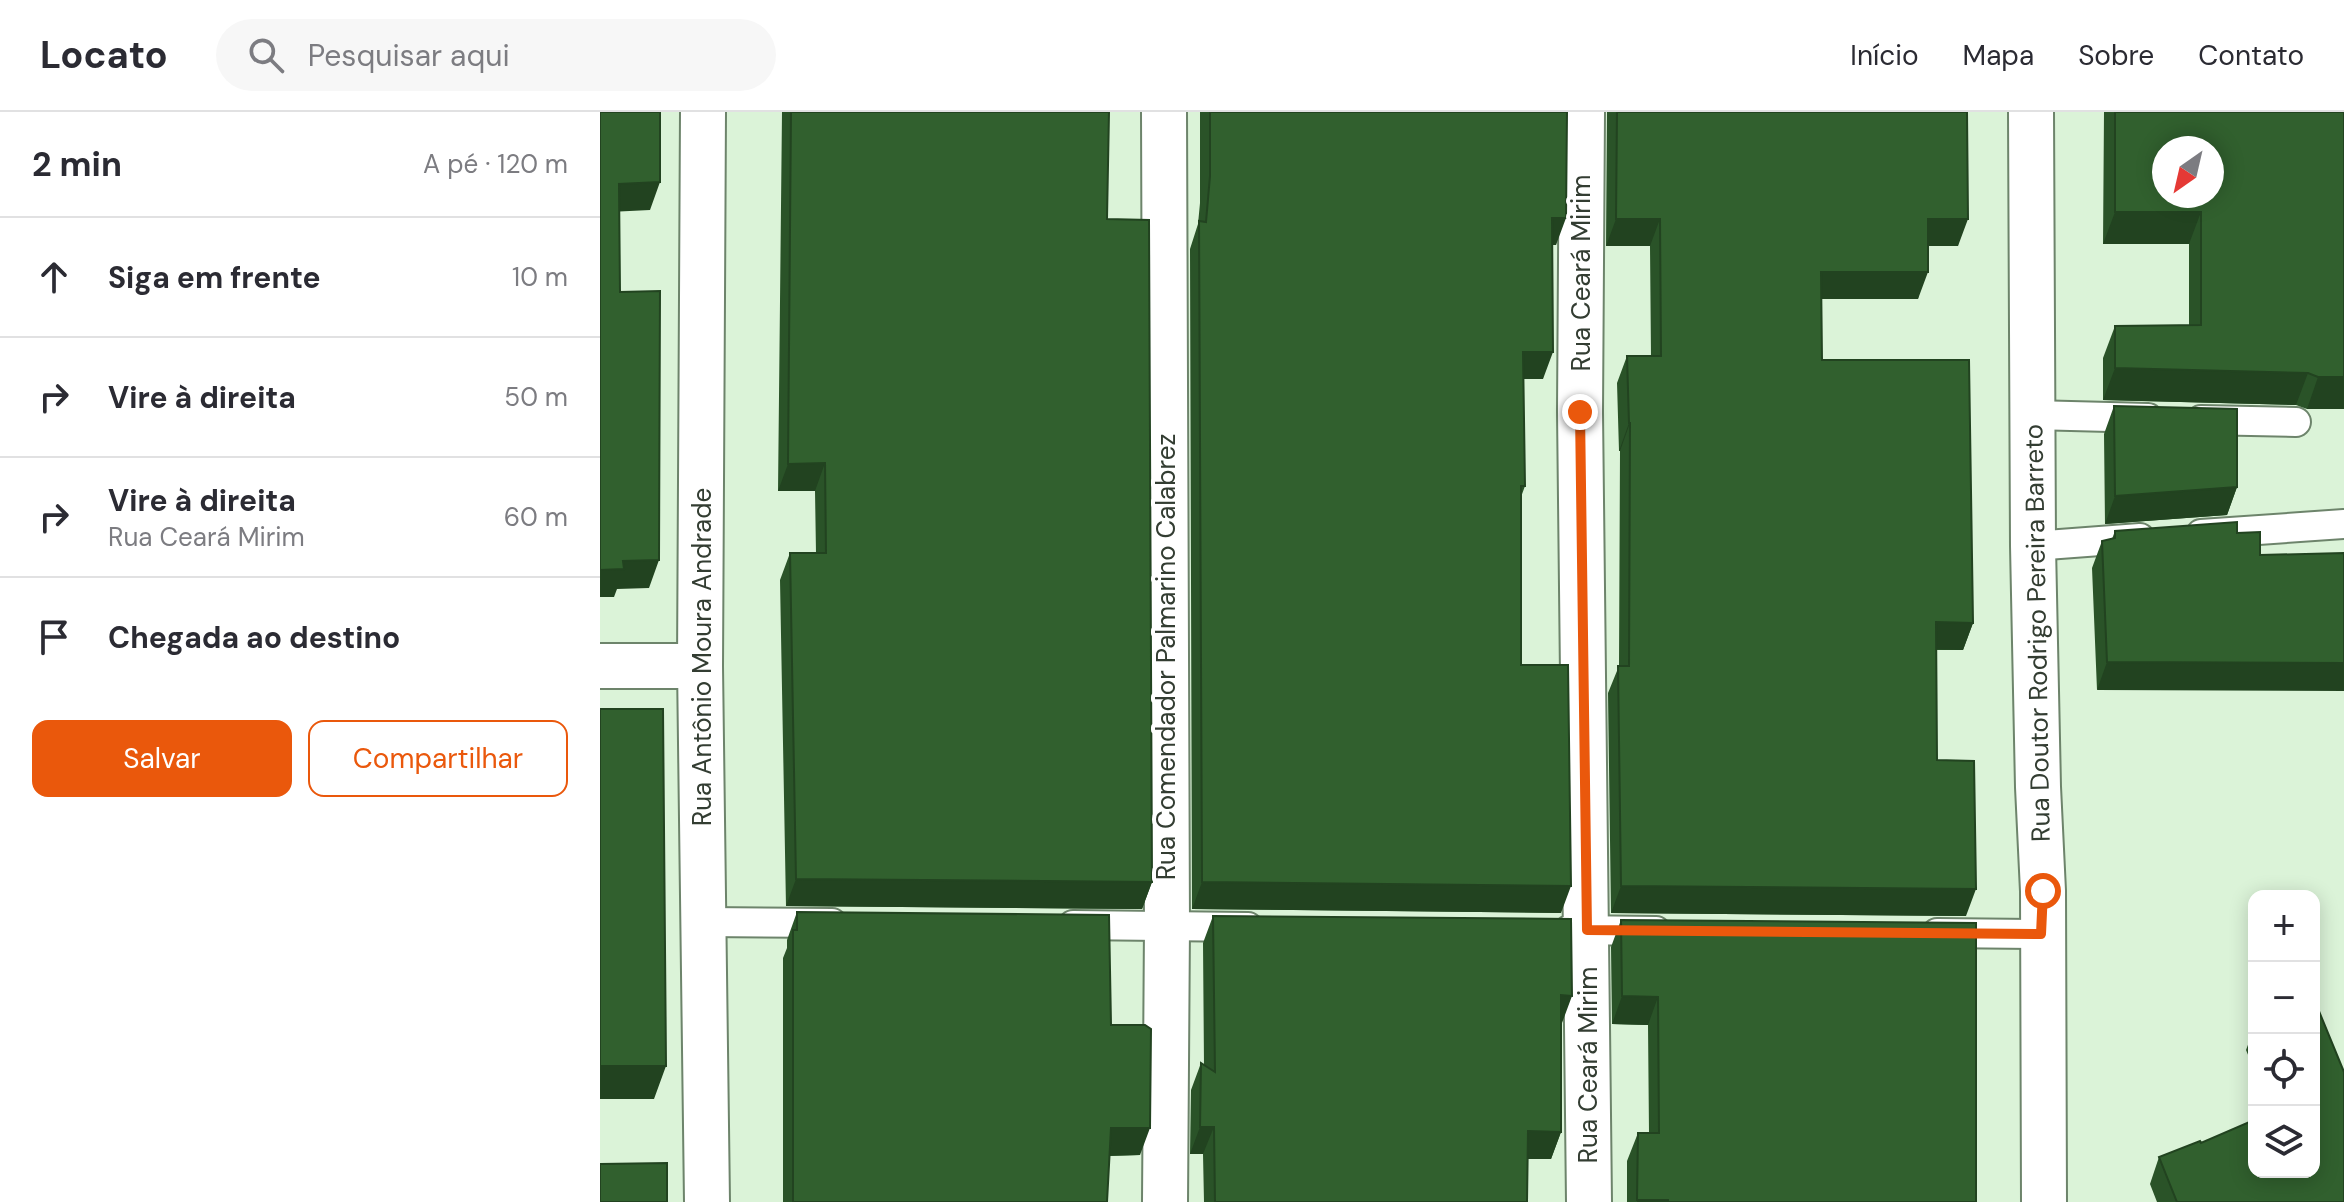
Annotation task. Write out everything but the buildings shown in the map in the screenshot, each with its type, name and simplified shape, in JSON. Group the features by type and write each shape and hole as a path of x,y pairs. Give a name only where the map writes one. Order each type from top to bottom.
{"street":[{"name":"Rua Antônio Moura Andrade","path":"703,112 700,666 707,1202"},
{"name":"Rua Comendador Palmarino Calabrez","path":"1164,112 1165,1202"},
{"name":"Rua Ceará Mirim","path":"1582,112 1580,412 1589,1202"},
{"name":"Rua Doutor Rodrigo Pereira Barreto","path":"2031,112 2033,546 2043,891 2044,1202"},
{"path":"600,666 700,666"}],"lane":[{"path":"2032,415 2296,422"},
{"path":"2033,546 2344,524"},
{"path":"705,922 860,923"},
{"path":"1047,925 1276,927"},
{"path":"1541,929 1681,931"},
{"path":"1916,933 2041,934"}],"route":[{"path":"1580,412 1587,930 2041,934 2043,891"}]}
